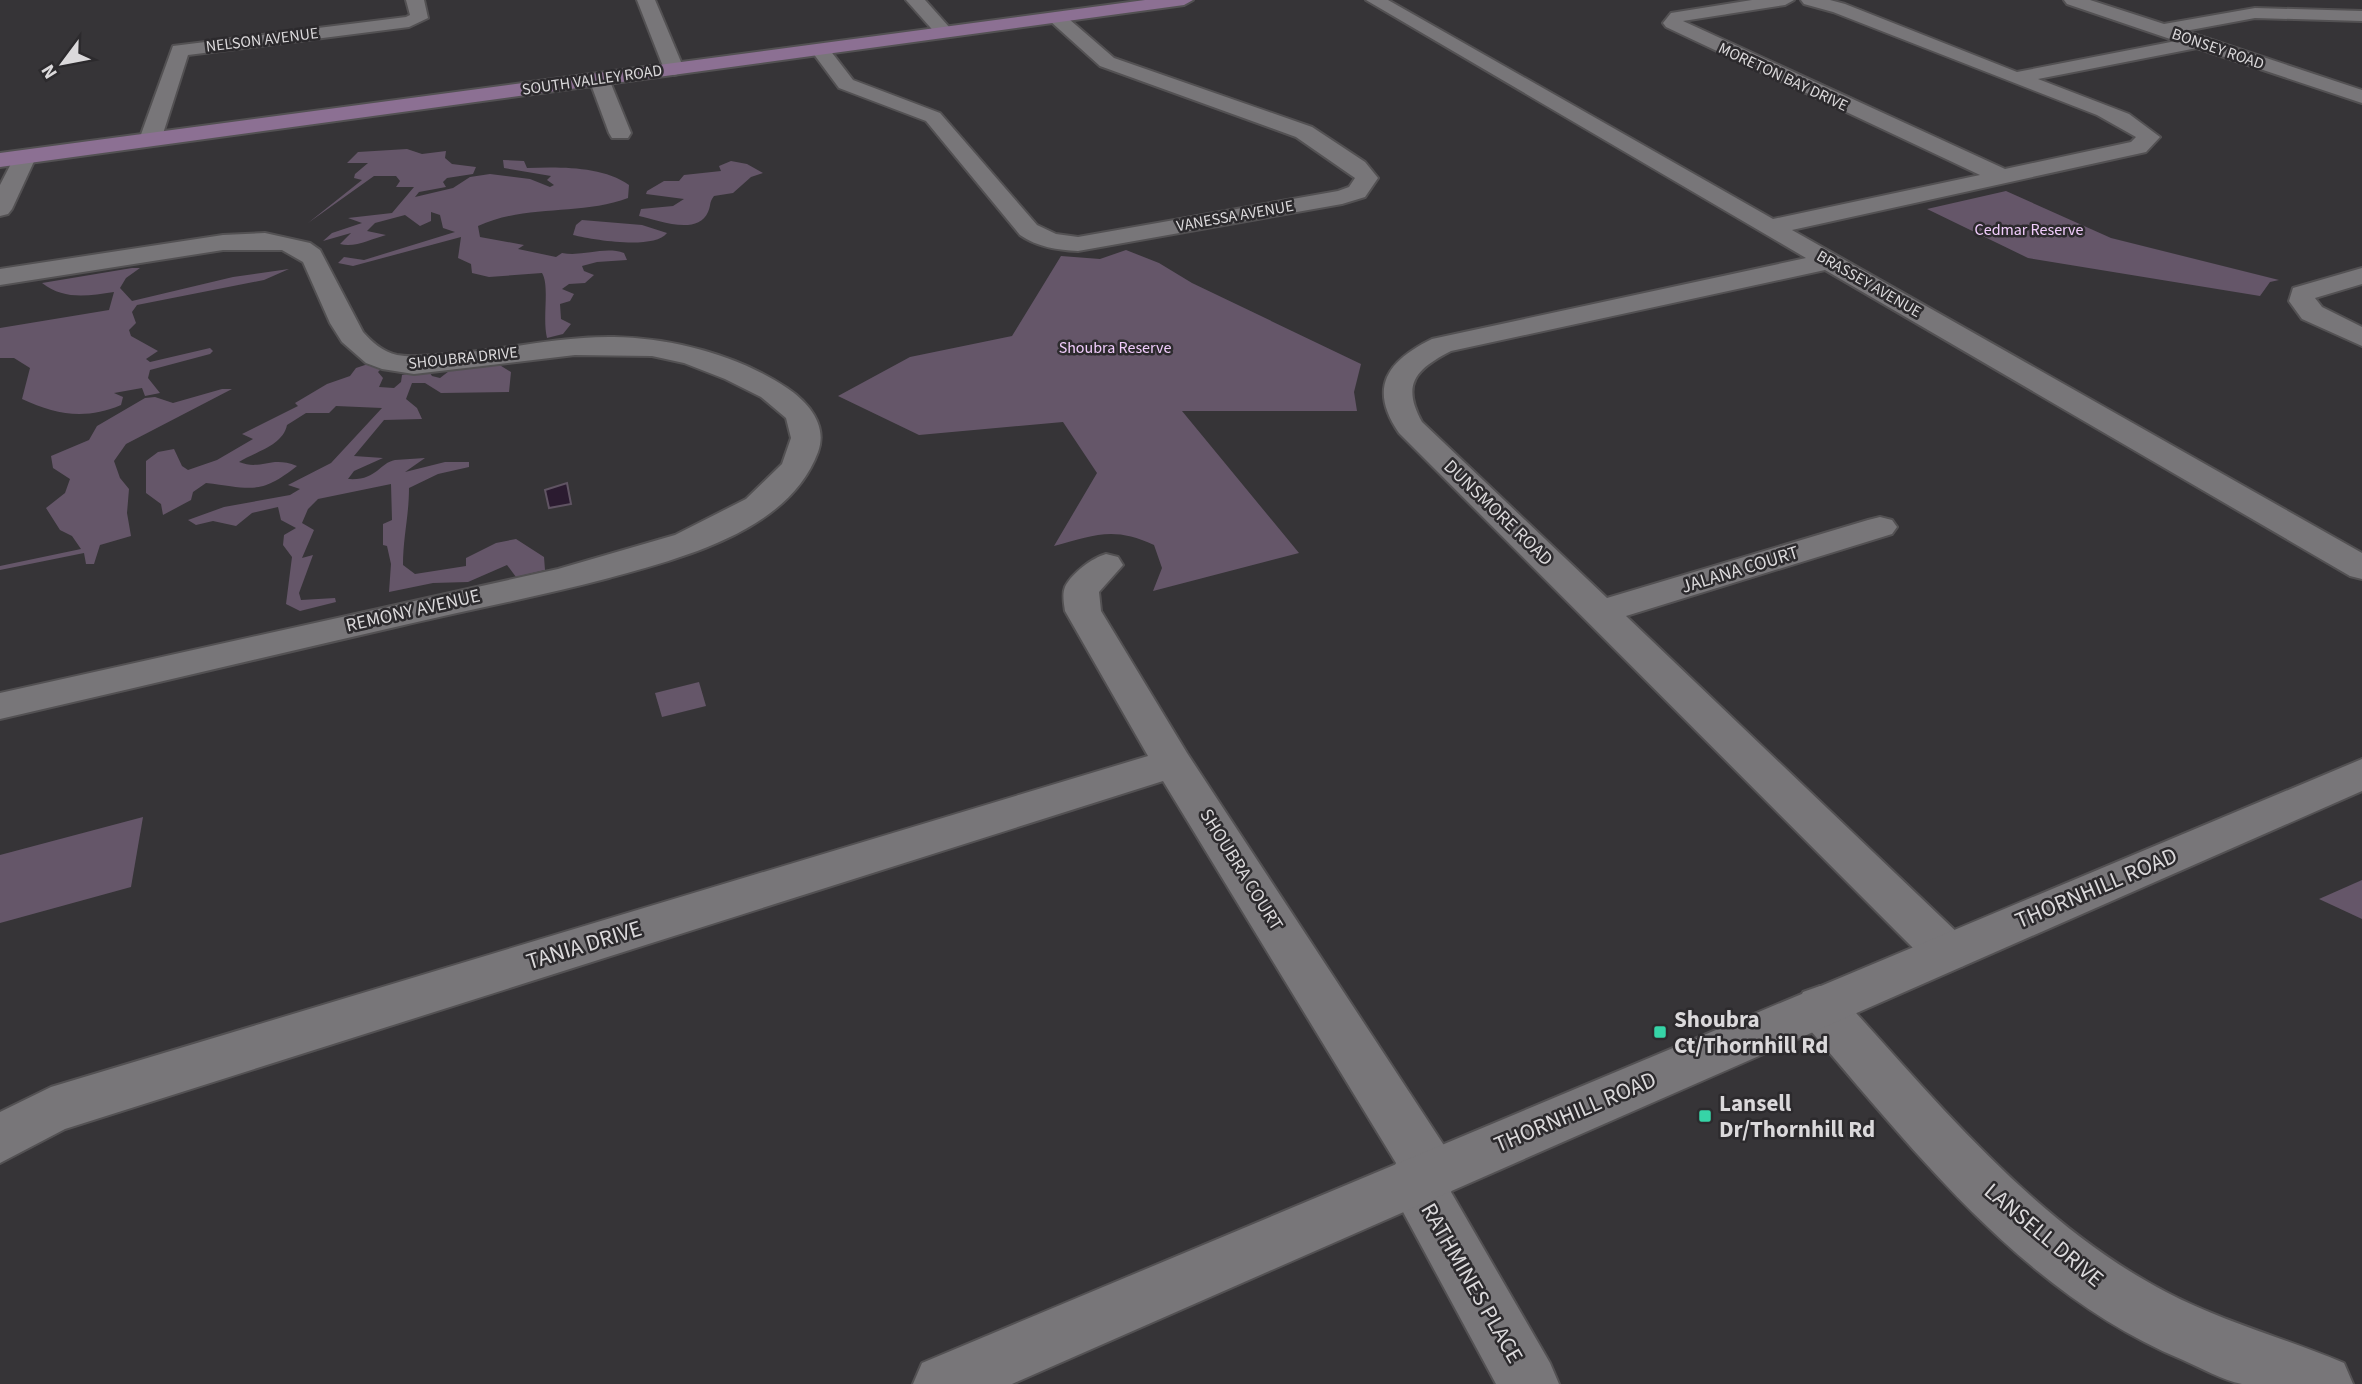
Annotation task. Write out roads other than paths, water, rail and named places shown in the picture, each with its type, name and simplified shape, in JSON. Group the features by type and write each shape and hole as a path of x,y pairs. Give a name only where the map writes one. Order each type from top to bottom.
{"main road":[{"name":"SOUTH VALLEY ROAD","path":"0,160 1184,0"}],"street":[{"name":"NELSON AVENUE","path":"150,140 180,50 409,22 419,18 415,0"},
{"path":"646,0 674,69"},
{"path":"915,0 944,32"},
{"name":"BRASSEY AVENUE","path":"1375,0 2362,568"},
{"name":"MORETON BAY DRIVE","path":"1785,0 1677,17 1671,23 2003,177"},
{"path":"1770,228 2138,147 2147,142 2149,137 2118,118 1810,0"},
{"name":"BONSEY ROAD","path":"2073,0 2362,97"},
{"path":"2162,30 2255,13 2362,16"},
{"name":"VANESSA AVENUE","path":"819,49 843,82 857,90 921,109 933,117 1031,234 1043,239 1078,244 1342,197 1364,186 1367,178 1357,167 1320,139 1107,62 1056,17"},
{"path":"2015,78 2197,42"},
{"path":"599,79 621,133"},
{"path":"0,209 25,157"},
{"name":"SHOUBRA DRIVE","path":"0,277 223,244 277,242 302,248 314,256 357,346 367,354 390,362 414,365 605,343 683,352 753,381 790,404 805,423 807,442 800,462"},
{"name":"DUNSMORE ROAD","path":"1829,261 1442,345 1421,355 1400,378 1394,391 1397,408 1410,427 1947,952"},
{"path":"2362,276 2302,294 2302,301 2312,313 2362,338"},
{"name":"REMONY AVENUE","path":"0,706 641,556 685,542 754,508 783,484 800,462"},
{"name":"JALANA COURT","path":"1600,612 1880,527"},
{"name":"SHOUBRA COURT","path":"1105,565 1081,590 1083,611 1423,1177"},
{"name":"TANIA DRIVE","path":"0,1139 51,1110 1173,763"},
{"name":"THORNHILL ROAD","path":"943,1384 2362,774"},
{"name":"LANSELL DRIVE","path":"1820,1007 1982,1184 2052,1248 2123,1299 2217,1345 2323,1384"},
{"name":"RATHMINES PLACE","path":"1423,1177 1529,1384"}],"place":[{"name":"Shoubra Ct/Thornhill Rd","path":"1660,1032"},
{"name":"Lansell Dr/Thornhill Rd","path":"1705,1116"}],"park label":[{"name":"Cedmar Reserve","path":"2029,230"},
{"name":"Shoubra Reserve","path":"1115,348"}]}
